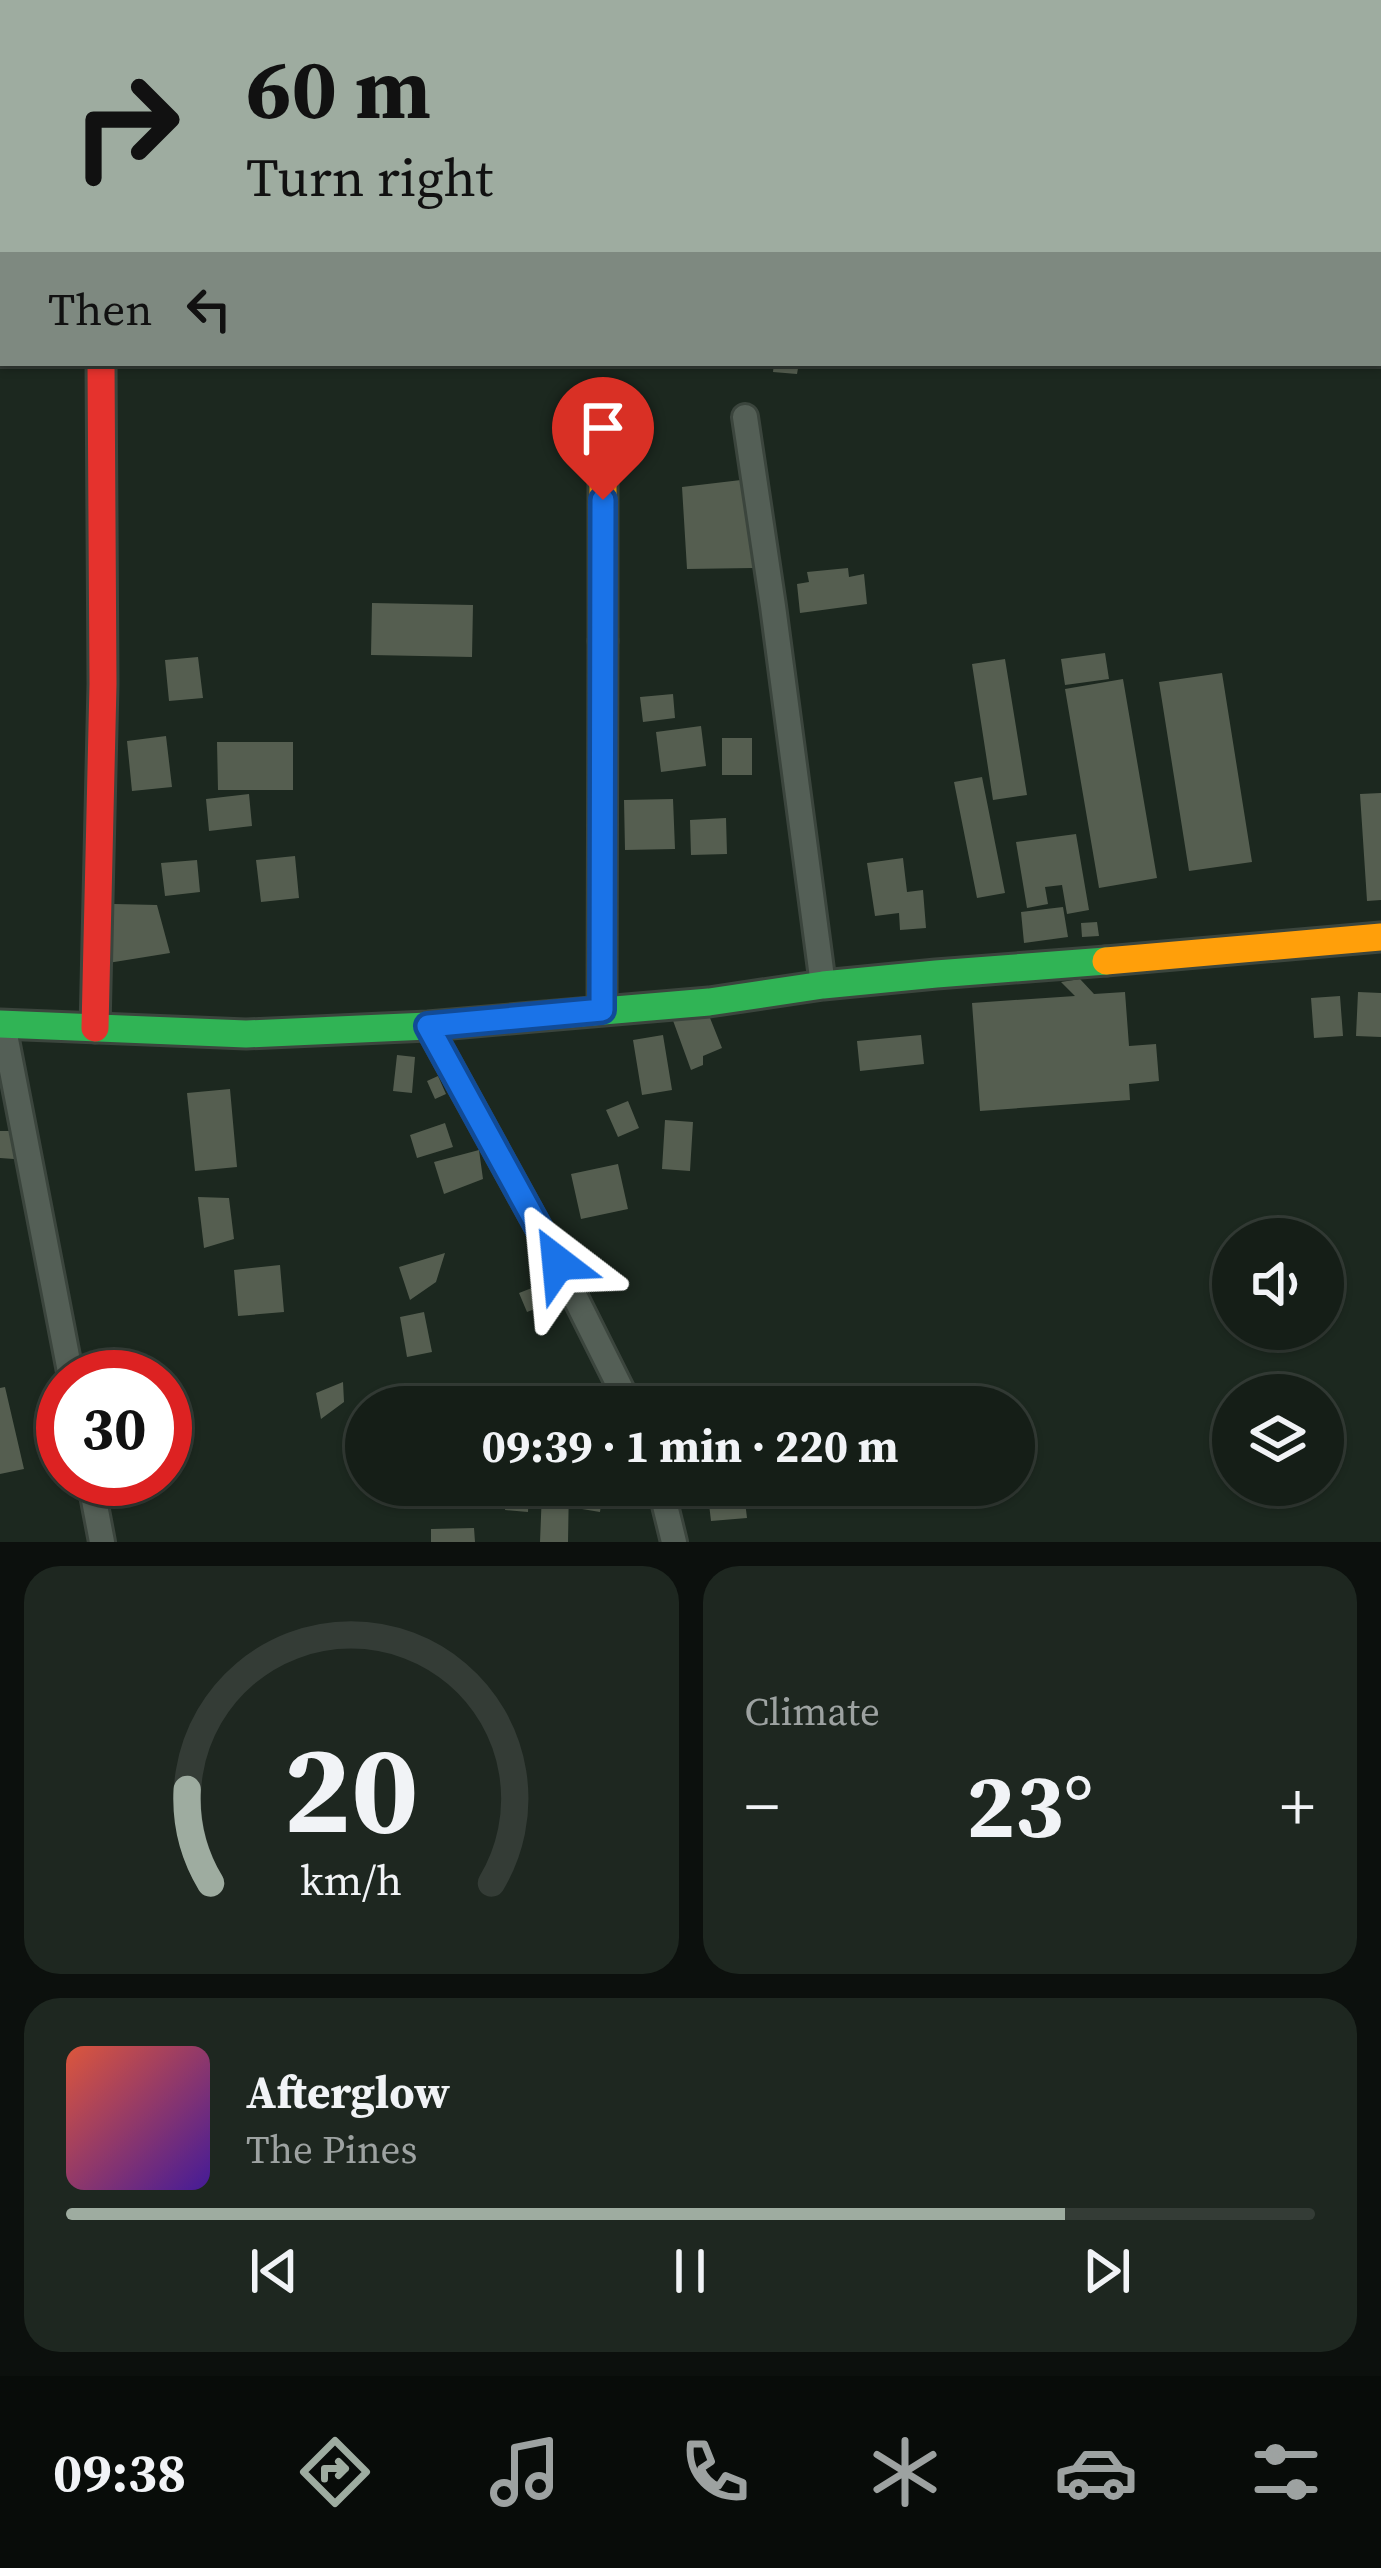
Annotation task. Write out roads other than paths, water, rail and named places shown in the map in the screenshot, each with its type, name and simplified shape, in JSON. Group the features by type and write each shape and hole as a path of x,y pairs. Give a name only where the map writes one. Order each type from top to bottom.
{"street":[{"path":"95,1028 103,684 101,366"},
{"path":"602,1010 603,412"},
{"path":"746,417 823,985"},
{"path":"65,1350 2,1024 246,1034 428,1026 709,1002 823,985 1381,937"},
{"path":"428,1026 620,1386"},
{"path":"95,1506 102,1542"},
{"path":"665,1506 674,1542"}]}
